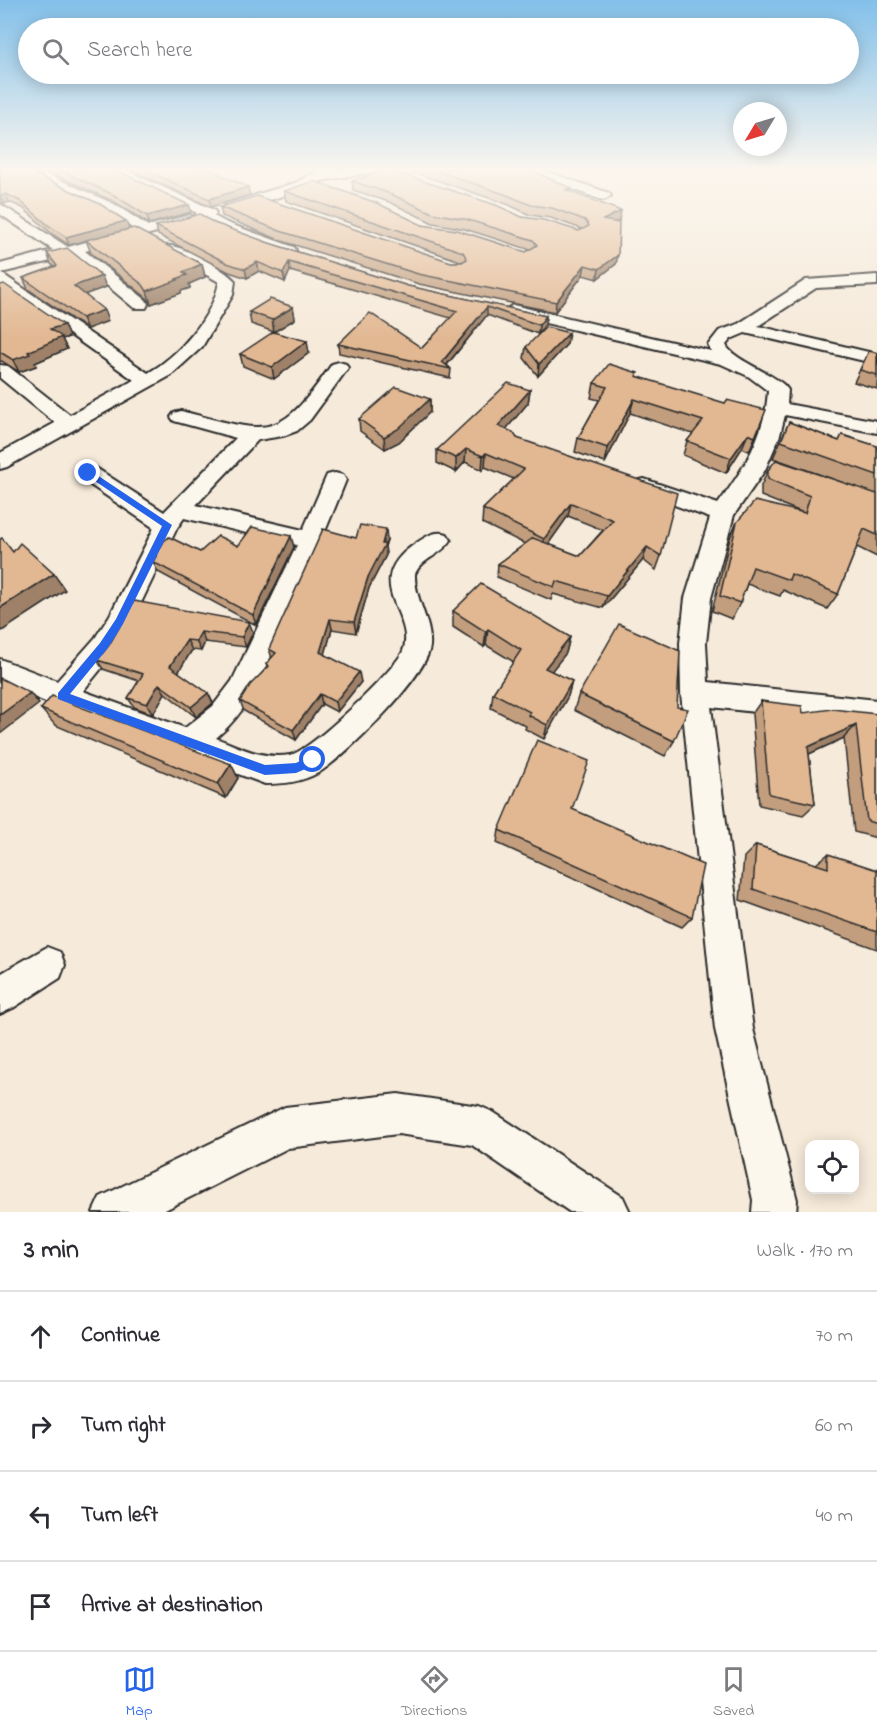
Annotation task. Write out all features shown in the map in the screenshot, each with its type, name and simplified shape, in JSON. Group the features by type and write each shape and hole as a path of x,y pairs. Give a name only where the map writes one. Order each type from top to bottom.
{"street":[{"path":"27,225 71,252 140,304"},
{"path":"0,462 163,372 192,347 225,295 227,281 219,274 133,225"},
{"path":"0,270 169,225"},
{"path":"220,225 306,255"},
{"path":"0,278 147,381"},
{"path":"727,360 717,345 725,335 744,328 812,283 874,282"},
{"path":"497,306 727,360 767,379 778,390 777,408 770,435 768,465 723,513 698,598 693,643 695,693 734,1029 775,1200 774,1212"},
{"path":"744,328 877,359"},
{"path":"181,417 251,435 271,433 294,423 303,416 339,368"},
{"path":"1,370 68,424"},
{"path":"777,408 877,427"},
{"path":"62,696 104,646 120,621 173,517 251,435"},
{"path":"88,473 173,517 311,540"},
{"path":"623,479 723,513"},
{"path":"188,743 223,715 242,689 311,540 335,480"},
{"path":"0,670 62,696 265,770 281,771 296,768 313,760 329,748 404,671 414,657 418,644 416,628 402,586 402,573 412,560 439,540"},
{"path":"695,693 877,713"},
{"path":"0,995 47,965"},
{"path":"115,1212 285,1128 398,1114 479,1126 608,1212"}],"building":[{"path":"47,225 113,225 66,237"},
{"path":"218,225 269,243 408,286 546,316 539,325 487,307 442,362 451,369 338,344 370,313 422,348 457,311 289,262 283,273 257,262 245,269 227,263 156,226"},
{"path":"264,225 341,225 451,262 462,262 467,259 463,252 382,225 421,225 457,230 526,252 537,245 533,240 483,225 559,225 579,231 589,226 619,225 618,255 599,269 585,265 556,302 418,274"},
{"path":"134,228 202,264 183,272 187,275 176,279 178,280 147,291 143,285 86,240"},
{"path":"67,248 102,276 74,286 104,310 82,318 23,278 57,266 47,253"},
{"path":"4,284 64,325 50,329 62,337 13,360 0,352 0,285"},
{"path":"270,299 293,307 272,320 249,312"},
{"path":"546,327 569,333 539,364 526,347"},
{"path":"273,332 307,341 272,367 240,354"},
{"path":"869,351 877,353 877,375 860,370"},
{"path":"609,364 638,373 636,376 725,403 727,400 766,410 755,437 748,434 731,458 687,441 703,421 634,399 608,448 578,438 607,387 594,383"},
{"path":"508,383 530,390 498,426 513,432 517,438 677,493 661,556 647,547 607,596 556,581 554,587 498,564 533,538 580,556 613,520 571,503 544,539 483,509 524,469 486,453 483,456 466,449 456,458 437,450"},
{"path":"396,387 430,399 398,429 384,437 359,419"},
{"path":"789,422 839,441 842,435 877,446 877,475 781,441"},
{"path":"776,460 877,494 877,535 864,529 838,594 791,574 789,580 753,567 740,603 720,596 737,522 755,501 805,513 810,496 768,479 768,470"},
{"path":"360,525 386,529 382,544 385,544 368,577 354,622 330,619 320,652 359,672 335,702 320,694 293,730 240,701 250,685 269,666 266,664 276,653 269,649 323,529 356,538"},
{"path":"252,527 291,536 253,615 153,562 164,541 169,537 200,552 218,536 238,546"},
{"path":"2,538 13,552 20,543 54,574 0,608 0,539"},
{"path":"481,584 570,637 545,668 572,681 547,725 528,715 530,712 493,693 521,650 453,611"},
{"path":"134,601 249,622 242,637 201,632 196,641 187,640 170,666 208,693 191,707 159,684 147,704 128,698 143,674 97,660 109,645"},
{"path":"619,624 680,651 677,707 688,709 674,741 579,694"},
{"path":"0,678 30,693 0,715"},
{"path":"52,696 231,764 218,784 41,709"},
{"path":"761,701 802,706 803,713 832,709 877,714 877,824 867,821 856,725 808,747 815,804 769,794"},
{"path":"537,740 589,761 572,809 703,865 692,917 499,830"},
{"path":"756,845 828,868 828,854 877,870 877,932 753,889"}],"route":[{"path":"88,473 167,525 120,621 104,646 62,696 265,770 281,771 296,768 313,760"}]}
